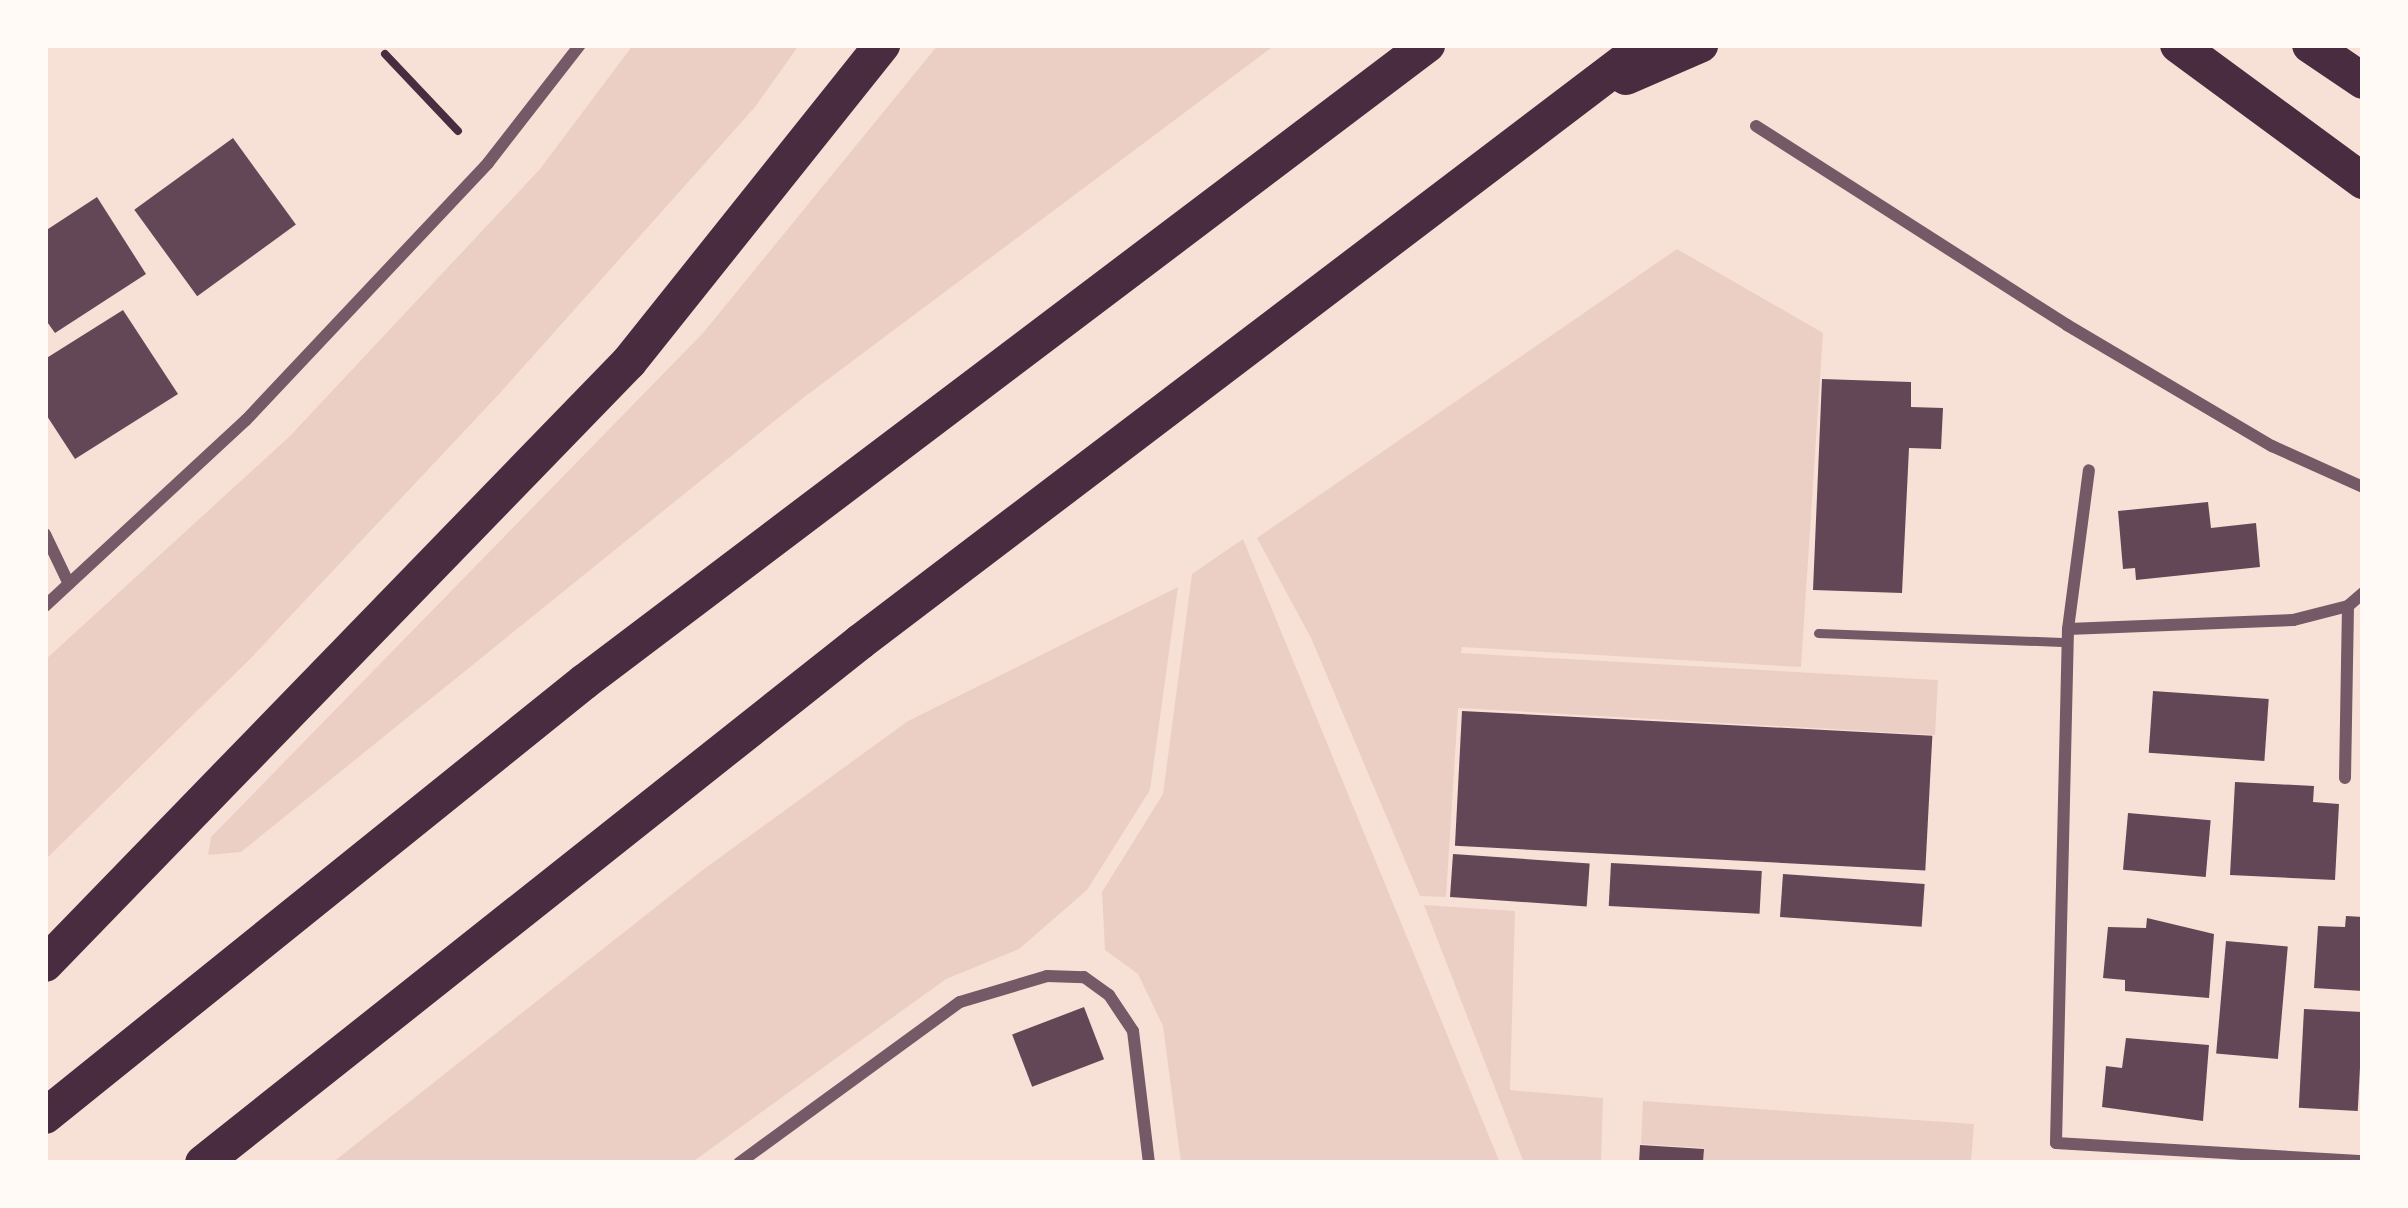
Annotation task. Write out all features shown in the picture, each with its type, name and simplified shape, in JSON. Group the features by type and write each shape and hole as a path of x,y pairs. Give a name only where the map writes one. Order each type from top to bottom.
{"highway":[{"path":"45,964 629,362 882,45"},
{"path":"45,1116 584,682 1427,45"},
{"path":"203,1163 860,642 1646,45"},
{"path":"1566,102 1700,45"},
{"path":"2178,45 2363,181"},
{"path":"2311,45 2363,80"}],"street":[{"path":"45,606 246,420 488,164 580,45"},
{"path":"1756,126 2067,325 2272,446 2363,487"},
{"path":"2053,1163 2068,636 2089,470"},
{"path":"45,534 69,584"},
{"path":"2068,636 2293,620 2348,606 2363,593"},
{"path":"2345,778 2348,606"},
{"path":"739,1163 960,1002 1047,976 1084,976 1109,995 1133,1031 1149,1163"},
{"path":"2056,1143 2363,1161"}],"lane":[{"path":"1818,633 2068,636"}],"path":[{"path":"385,54 488,164"}],"shaded area":[{"path":"633,45 799,45 755,107 500,393 252,657 45,860 45,660 290,436 540,169"},
{"path":"938,45 1275,45 803,398 241,852 208,855 211,837 703,333"},
{"path":"1677,249 1823,333 1801,667 1462,647 1461,653 1938,680 1935,735 1458,708 1446,897 1420,896 1311,638 1257,538"},
{"path":"1243,539 1500,1163 1181,1163 1163,1026 1138,974 1105,950 1102,892 1163,794 1192,574"},
{"path":"1178,587 1150,790 1087,890 1019,949 946,979 691,1163 332,1163 704,869 908,721"},
{"path":"1424,905 1515,911 1510,1090 1603,1098 1601,1163 1524,1163"},
{"path":"1643,1101 1974,1124 1971,1163 1704,1163 1704,1148 1641,1144"}],"building":[{"path":"233,138 296,225 197,296 134,210"},
{"path":"97,197 146,274 55,333 45,319 45,231"},
{"path":"123,310 178,394 75,459 45,413 45,359"},
{"path":"1822,379 1911,382 1911,407 1943,408 1941,449 1909,448 1902,593 1813,590"},
{"path":"2208,502 2211,528 2256,523 2260,567 2136,580 2135,568 2123,569 2118,511"},
{"path":"2153,691 2269,699 2264,761 2149,753"},
{"path":"1462,711 1932,736 1925,870 1455,846"},
{"path":"2235,782 2314,786 2313,802 2339,804 2335,880 2230,875"},
{"path":"2128,813 2211,820 2206,877 2123,870"},
{"path":"1453,854 1590,864 1587,906 1450,897"},
{"path":"1611,863 1762,871 1760,914 1609,906"},
{"path":"1783,874 1925,884 1922,927 1780,917"},
{"path":"2346,916 2363,917 2363,991 2314,988 2318,926 2345,927"},
{"path":"2147,918 2214,934 2209,998 2125,991 2125,980 2103,978 2108,927 2146,928"},
{"path":"2226,941 2288,946 2278,1059 2216,1054"},
{"path":"1084,1007 1104,1059 1032,1087 1012,1035"},
{"path":"2304,1009 2363,1012 2358,1111 2299,1108"},
{"path":"2126,1038 2209,1045 2203,1121 2102,1107 2106,1066 2122,1068"},
{"path":"1640,1145 1704,1149 1703,1163 1639,1163"}]}
